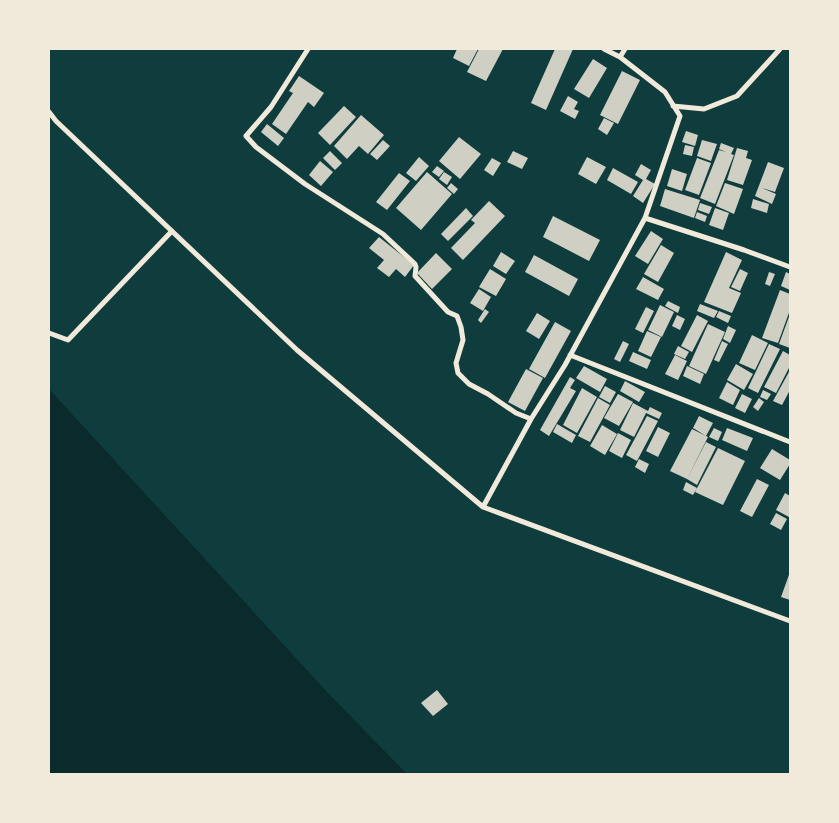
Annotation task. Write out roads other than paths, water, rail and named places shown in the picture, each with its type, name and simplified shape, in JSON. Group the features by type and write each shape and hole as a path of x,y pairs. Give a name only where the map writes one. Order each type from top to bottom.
{"street":[{"path":"308,49 271,107 246,136 256,147 305,184 383,234 409,258 415,264 416,276 448,312 457,316 463,340 456,363 458,372 469,384 516,413 530,419"},
{"path":"483,507 530,419 565,365 645,218 680,116 665,92 620,57 604,49"},
{"path":"620,57 625,49"},
{"path":"673,106 704,109 737,96 780,49"},
{"path":"49,112 56,121 297,350 483,507 790,621"},
{"path":"645,218 790,267"},
{"path":"49,333 68,340 172,231"},
{"path":"570,355 790,442"}],"water":[{"path":"49,389 327,692 407,774 49,774"}]}
